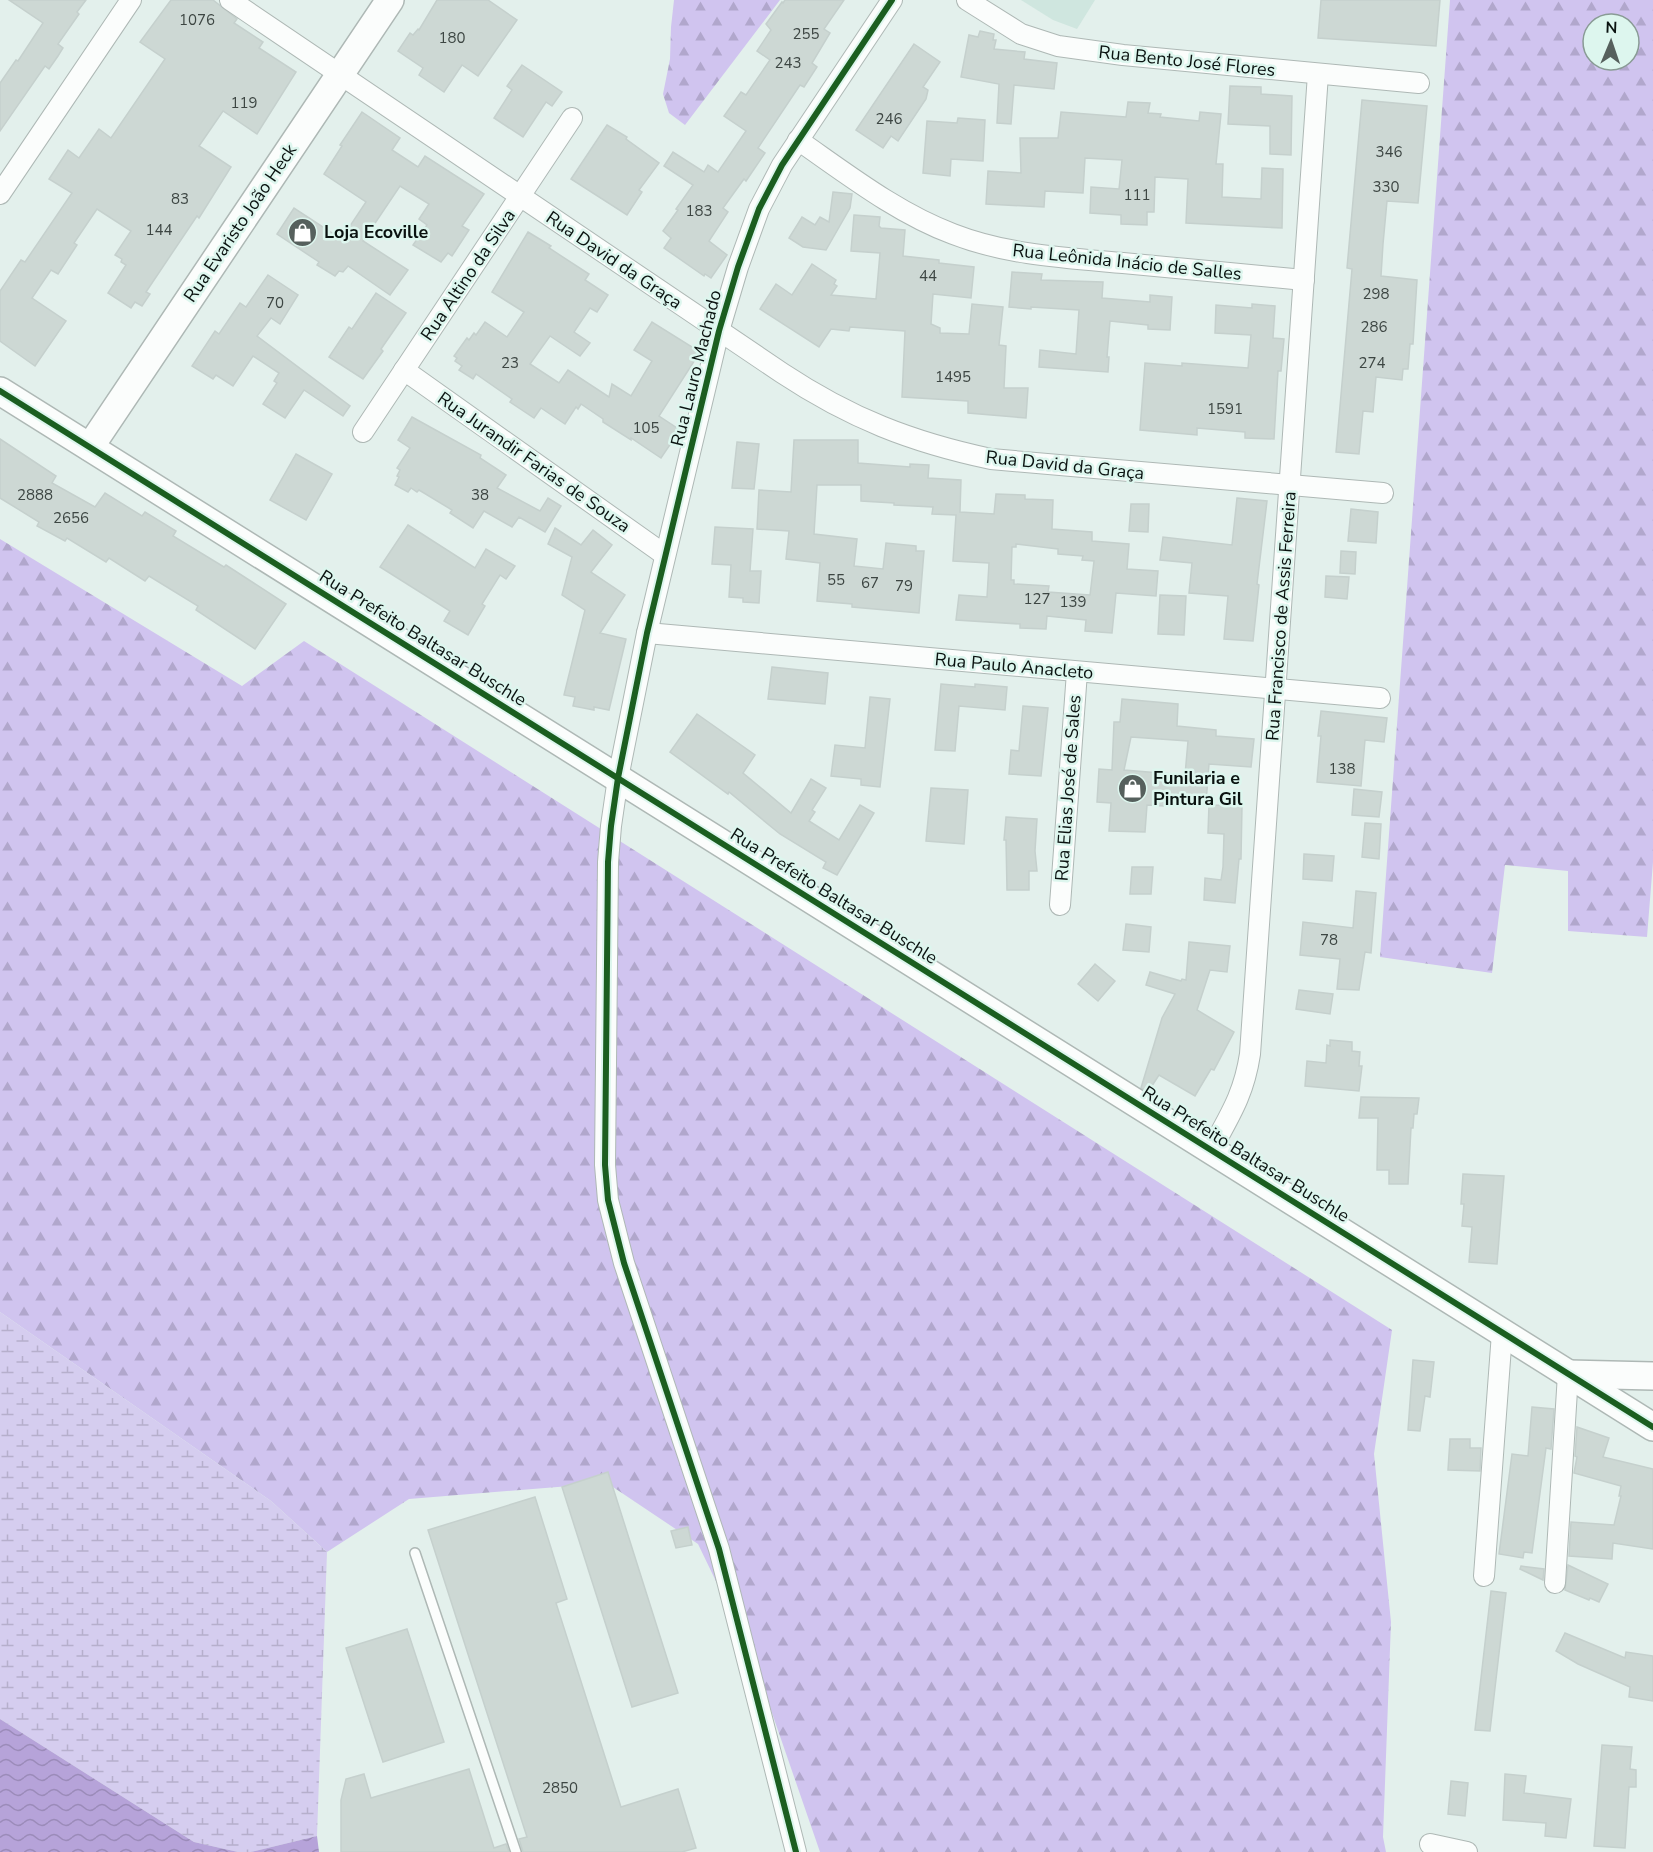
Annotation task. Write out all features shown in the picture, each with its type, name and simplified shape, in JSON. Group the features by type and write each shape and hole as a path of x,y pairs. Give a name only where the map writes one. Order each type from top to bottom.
{"main road":[{"name":"Rua Evaristo João Heck","path":"90,447 390,0"},
{"name":"Rua Prefeito Baltasar Buschle","path":"0,391 1646,1423"},
{"path":"1568,1374 1653,1376"},
{"path":"1646,1423 1636,1403 1637,1395 1642,1388 1653,1381"}],"street":[{"path":"0,194 132,0"},
{"name":"Rua David da Graça","path":"230,0 813,394 842,410 914,440 950,451 991,459 1383,493"},
{"name":"Rua Lauro Machado","path":"796,1852 719,1549 624,1263 608,1200 605,1165 608,862 610,826 618,778 647,633 719,331 738,267 759,208 782,165 892,0"},
{"name":"Rua Bento José Flores","path":"967,0 1021,34 1058,46 1084,51 1419,83"},
{"name":"Rua Francisco de Assis Ferreira","path":"1211,1150 1238,1102 1246,1079 1250,1054 1318,74"},
{"name":"Rua Altino da Silva","path":"363,432 572,118"},
{"name":"Rua Leônida Inácio de Salles","path":"798,140 892,203 950,233 971,241 1027,253 1076,259 1304,280"},
{"name":"Rua Jurandir Farias de Souza","path":"404,370 665,555"},
{"name":"Rua Paulo Anacleto","path":"647,633 1380,698"},
{"name":"Rua Elias José de Sales","path":"1060,905 1077,672"},
{"path":"1484,1576 1502,1333"},
{"path":"1555,1583 1568,1374"},
{"path":"1430,1844 1467,1852"}],"lane":[{"path":"415,1553 516,1852"}],"shaded area":[{"path":"1021,0 1095,0 1077,29 1053,20"}],"green space":[{"path":"674,0 780,0 685,125 669,113 663,94 670,59"},
{"path":"1450,0 1653,0 1653,862 1647,937 1568,931 1568,871 1505,865 1492,973 1380,957"},
{"path":"0,539 242,686 304,641 1392,1330 1374,1454 1391,1622 1383,1837 1386,1852 820,1852 753,1658 698,1544 607,1483 409,1499 327,1552 271,1501 0,1312"},
{"path":"0,1312 271,1501 327,1552 317,1836 251,1852 238,1852 194,1842 0,1719"}],"water":[{"path":"0,1719 194,1842 238,1852 0,1852"},
{"path":"317,1836 319,1852 251,1852"}],"building":[{"path":"9,0 86,0 58,44 63,48 58,56 49,69 45,66 0,131 0,83 16,60 18,61 43,23"},
{"path":"171,0 213,0 237,19 234,23 263,42 259,48 296,72 257,134 223,111 199,146 231,167 199,218 197,216 146,292 150,294 142,306 135,302 131,308 108,293 126,265 115,255 131,231 97,209 74,243 77,245 58,274 51,270 32,298 66,321 35,366 0,341 0,291 21,260 25,262 72,193 49,179 68,150 79,158 99,129 111,138 165,59 140,42"},
{"path":"437,0 488,0 517,20 478,76 462,65 444,92 419,75 423,68 398,51 410,33 413,35 419,30"},
{"path":"785,0 844,0 824,29 830,33 812,63 817,67 804,87 800,85 758,148 765,153 746,181 744,179 723,208 728,212 709,241 727,255 711,278 705,274 704,276 664,248 671,238 663,231 693,185 664,166 673,152 704,172 708,165 718,172 746,131 724,116 741,92 746,95 770,60 757,51 771,30 766,24"},
{"path":"1321,0 1440,0 1436,46 1318,38"},
{"path":"980,31 994,34 993,40 996,40 994,49 1025,52 1024,59 1057,63 1054,89 1014,85 1011,124 997,123 999,84 961,77 969,35 978,37"},
{"path":"914,44 940,62 923,87 928,90 926,99 898,141 891,136 883,148 856,130"},
{"path":"522,65 562,92 552,106 546,102 523,137 494,118 512,90 507,86"},
{"path":"1230,86 1261,87 1261,94 1292,96 1291,155 1270,154 1270,126 1228,124"},
{"path":"1362,100 1427,106 1418,203 1387,201 1381,276 1417,280 1413,344 1410,344 1408,369 1403,369 1402,380 1376,377 1373,412 1363,411 1359,454 1336,452 1352,269 1347,268"},
{"path":"1128,102 1150,103 1148,113 1161,114 1160,117 1199,121 1200,112 1221,114 1216,164 1223,164 1222,197 1261,199 1262,168 1283,169 1282,228 1186,223 1188,179 1155,177 1154,212 1147,212 1147,225 1121,224 1121,215 1090,213 1091,187 1119,189 1122,160 1085,158 1083,193 1045,191 1044,207 986,204 988,171 1021,173 1020,138 1058,138 1061,112 1126,117"},
{"path":"362,112 400,138 392,150 418,167 425,156 484,194 462,226 469,230 452,256 448,253 441,262 413,245 427,225 419,219 429,204 400,186 363,241 408,270 390,295 348,266 335,276 317,265 319,262 277,234 294,208 342,238 366,202 324,174"},
{"path":"958,118 985,120 983,161 951,159 950,176 923,173 927,121 957,123"},
{"path":"607,125 627,137 626,139 659,163 639,190 642,192 627,215 571,179"},
{"path":"833,192 852,194 850,208 826,250 803,247 789,238 802,217 815,225 820,217 829,222"},
{"path":"854,215 880,217 879,226 881,228 905,230 903,256 974,267 971,298 933,294 931,324 940,328 940,333 969,334 972,304 1003,307 999,345 1006,346 1004,388 1028,388 1026,418 968,413 968,401 902,397 905,331 850,327 849,331 831,329 819,347 760,309 776,284 792,295 812,264 836,280 834,284 837,286 831,295 876,299 880,253 851,251"},
{"path":"528,232 589,274 585,280 608,295 597,312 590,308 574,332 590,343 580,356 550,336 530,364 559,383 568,370 609,397 612,384 631,396 652,361 634,350 652,322 700,352 659,416 680,430 661,458 603,422 603,419 581,404 578,409 576,407 565,424 541,408 534,418 510,402 512,399 476,374 473,379 459,370 462,366 455,361 457,358 454,356 467,338 469,340 474,333 476,335 485,322 507,337 524,312 492,292"},
{"path":"1012,272 1042,274 1041,280 1103,282 1102,298 1150,302 1150,295 1172,297 1170,330 1148,329 1148,325 1110,321 1108,372 1039,367 1040,350 1076,354 1079,310 1009,307"},
{"path":"268,275 298,295 280,324 271,318 257,336 350,406 343,416 304,390 285,418 263,404 277,383 274,381 279,373 253,356 233,386 216,375 213,379 192,366 215,331 219,334 240,303 246,307"},
{"path":"376,293 406,313 363,379 329,357 349,327 352,329"},
{"path":"1252,304 1275,306 1273,338 1284,339 1281,371 1278,371 1274,439 1245,438 1245,432 1197,428 1197,435 1140,430 1145,363 1248,368 1251,335 1215,333 1216,305 1252,308"},
{"path":"412,417 481,455 480,458 506,475 497,488 540,511 548,498 561,506 545,532 519,517 512,527 484,511 473,528 450,513 452,510 419,490 417,492 411,488 408,492 395,485 400,470 397,468 410,448 398,440"},
{"path":"0,439 56,476 52,483 95,507 105,493 142,516 145,512 176,531 173,536 224,567 226,565 286,604 255,649 196,610 198,606 149,576 145,581 109,558 106,562 67,538 65,541 37,526 39,522 0,498"},
{"path":"794,440 858,440 858,463 910,467 910,464 929,465 928,478 961,480 960,512 994,514 996,494 1025,495 1025,499 1053,500 1052,529 1092,532 1092,541 1129,544 1127,569 1158,571 1156,596 1116,593 1112,633 1085,631 1086,620 1047,616 1046,629 1020,628 1020,624 956,620 959,595 987,597 989,563 953,561 956,515 932,514 933,507 861,501 861,485 817,485 814,534 857,539 854,566 883,569 886,543 916,546 916,551 924,551 919,613 852,607 852,604 817,601 820,563 786,559 789,531 757,529 759,490 791,492","holes":["1016,544 1058,549 1058,554 1083,556 1082,560 1094,561 1090,595 1048,592 1049,586 1014,584 1014,580 1011,580 1012,547 1016,547"]},
{"path":"737,442 759,444 754,489 732,488"},
{"path":"296,454 332,474 306,520 270,500"},
{"path":"1237,498 1267,501 1253,641 1224,639 1228,596 1189,593 1192,563 1160,560 1163,537 1232,545"},
{"path":"1131,504 1149,504 1148,532 1129,531"},
{"path":"1351,509 1378,512 1376,543 1348,541"},
{"path":"408,525 475,568 486,549 515,566 506,579 500,575 482,604 485,606 468,635 444,621 450,611 380,567"},
{"path":"715,527 753,529 750,571 761,571 759,603 743,602 743,598 729,597 731,565 712,564"},
{"path":"555,528 581,545 593,530 612,545 591,572 625,595 600,633 626,639 609,710 573,706 575,697 564,695 585,610 562,595 572,557 548,544"},
{"path":"1341,551 1356,552 1355,574 1340,573"},
{"path":"1326,576 1349,577 1347,599 1325,597"},
{"path":"1160,595 1186,596 1184,635 1158,634"},
{"path":"772,667 828,673 825,704 768,699"},
{"path":"941,684 1007,687 1005,710 959,706 955,751 935,750"},
{"path":"870,697 890,699 880,787 861,785 861,779 831,776 835,745 865,748"},
{"path":"1122,699 1178,704 1177,726 1216,730 1216,736 1254,739 1251,767 1209,764 1206,803 1164,800 1164,806 1147,805 1145,832 1109,831 1111,803 1097,802 1099,769 1112,770 1114,722 1120,722","holes":["1131,737 1188,741 1185,775 1124,770"]},
{"path":"1023,706 1048,708 1041,776 1009,774 1011,750 1019,751"},
{"path":"1321,711 1387,718 1384,742 1365,740 1361,786 1317,782"},
{"path":"697,714 755,755 743,773 791,813 811,779 826,788 812,810 815,812 809,821 839,840 860,805 874,813 837,875 823,868 826,862 780,834 729,792 728,794 670,752"},
{"path":"931,788 968,790 964,844 926,841"},
{"path":"1354,789 1382,792 1379,817 1352,815"},
{"path":"1209,805 1242,806 1241,859 1239,859 1235,903 1204,900 1205,878 1221,880 1223,867 1224,834 1208,833"},
{"path":"1006,817 1037,819 1035,851 1037,871 1029,871 1029,890 1007,890 1006,840 1004,840"},
{"path":"1365,823 1381,824 1379,859 1362,857"},
{"path":"1304,854 1334,856 1332,881 1303,879"},
{"path":"1132,867 1153,867 1151,894 1130,894"},
{"path":"1356,891 1376,893 1371,953 1365,952 1359,990 1337,989 1340,959 1300,955 1303,922 1353,928"},
{"path":"1126,924 1151,927 1149,952 1123,950"},
{"path":"1189,942 1230,946 1227,972 1210,970 1197,1010 1234,1032 1214,1070 1211,1069 1195,1096 1159,1075 1148,1092 1141,1088 1162,1018 1175,994 1146,985 1150,972 1181,981 1186,980"},
{"path":"1095,964 1115,981 1098,1001 1078,984"},
{"path":"1299,990 1333,994 1330,1014 1296,1009"},
{"path":"1330,1040 1352,1042 1352,1051 1360,1052 1359,1066 1362,1066 1359,1091 1305,1086 1307,1061 1326,1063 1327,1045 1330,1046"},
{"path":"1361,1097 1419,1098 1417,1114 1414,1114 1413,1128 1411,1128 1408,1184 1389,1184 1389,1170 1377,1170 1378,1118 1359,1118"},
{"path":"1463,1174 1504,1176 1497,1264 1469,1262 1472,1227 1462,1226"},
{"path":"1413,1360 1434,1362 1430,1397 1425,1396 1420,1431 1408,1430"},
{"path":"1532,1407 1554,1409 1551,1449 1546,1448 1532,1553 1524,1552 1523,1558 1499,1554 1512,1454 1528,1456"},
{"path":"1577,1427 1609,1438 1603,1457 1653,1469 1653,1549 1613,1543 1612,1559 1569,1556 1571,1522 1614,1525 1621,1496 1619,1496 1621,1486 1574,1473 1577,1457 1575,1456"},
{"path":"1450,1439 1470,1439 1470,1448 1481,1448 1480,1471 1448,1470"},
{"path":"608,1472 678,1693 632,1707 562,1487"},
{"path":"535,1497 567,1599 556,1603 621,1807 678,1789 696,1848 682,1852 523,1852 519,1839 527,1837 428,1530"},
{"path":"688,1527 692,1545 676,1548 671,1531"},
{"path":"1568,1565 1608,1584 1599,1602 1565,1590"},
{"path":"1521,1566 1544,1569 1543,1580 1520,1569"},
{"path":"1491,1591 1506,1593 1490,1731 1475,1730"},
{"path":"407,1629 444,1742 383,1762 346,1648"},
{"path":"1565,1633 1625,1658 1626,1652 1653,1656 1653,1701 1629,1697 1630,1687 1578,1664 1556,1651"},
{"path":"1602,1745 1632,1747 1630,1769 1636,1770 1636,1787 1629,1787 1625,1848 1594,1846"},
{"path":"469,1769 494,1848 506,1844 509,1852 341,1852 341,1800 346,1779 364,1774 371,1798"},
{"path":"1505,1774 1526,1776 1524,1793 1571,1799 1566,1838 1545,1836 1546,1823 1503,1820"},
{"path":"1451,1781 1468,1783 1465,1816 1448,1814"}],"cycle path":[{"path":"796,1852 719,1549 624,1263 608,1200 605,1165 608,862 618,778 647,633 719,331 738,267 759,209 782,165 892,0"},
{"path":"0,391 1653,1427"}],"place":[{"name":"Loja Ecoville","path":"303,232"},
{"name":"Funilaria e Pintura Gil","path":"1132,788"}]}
